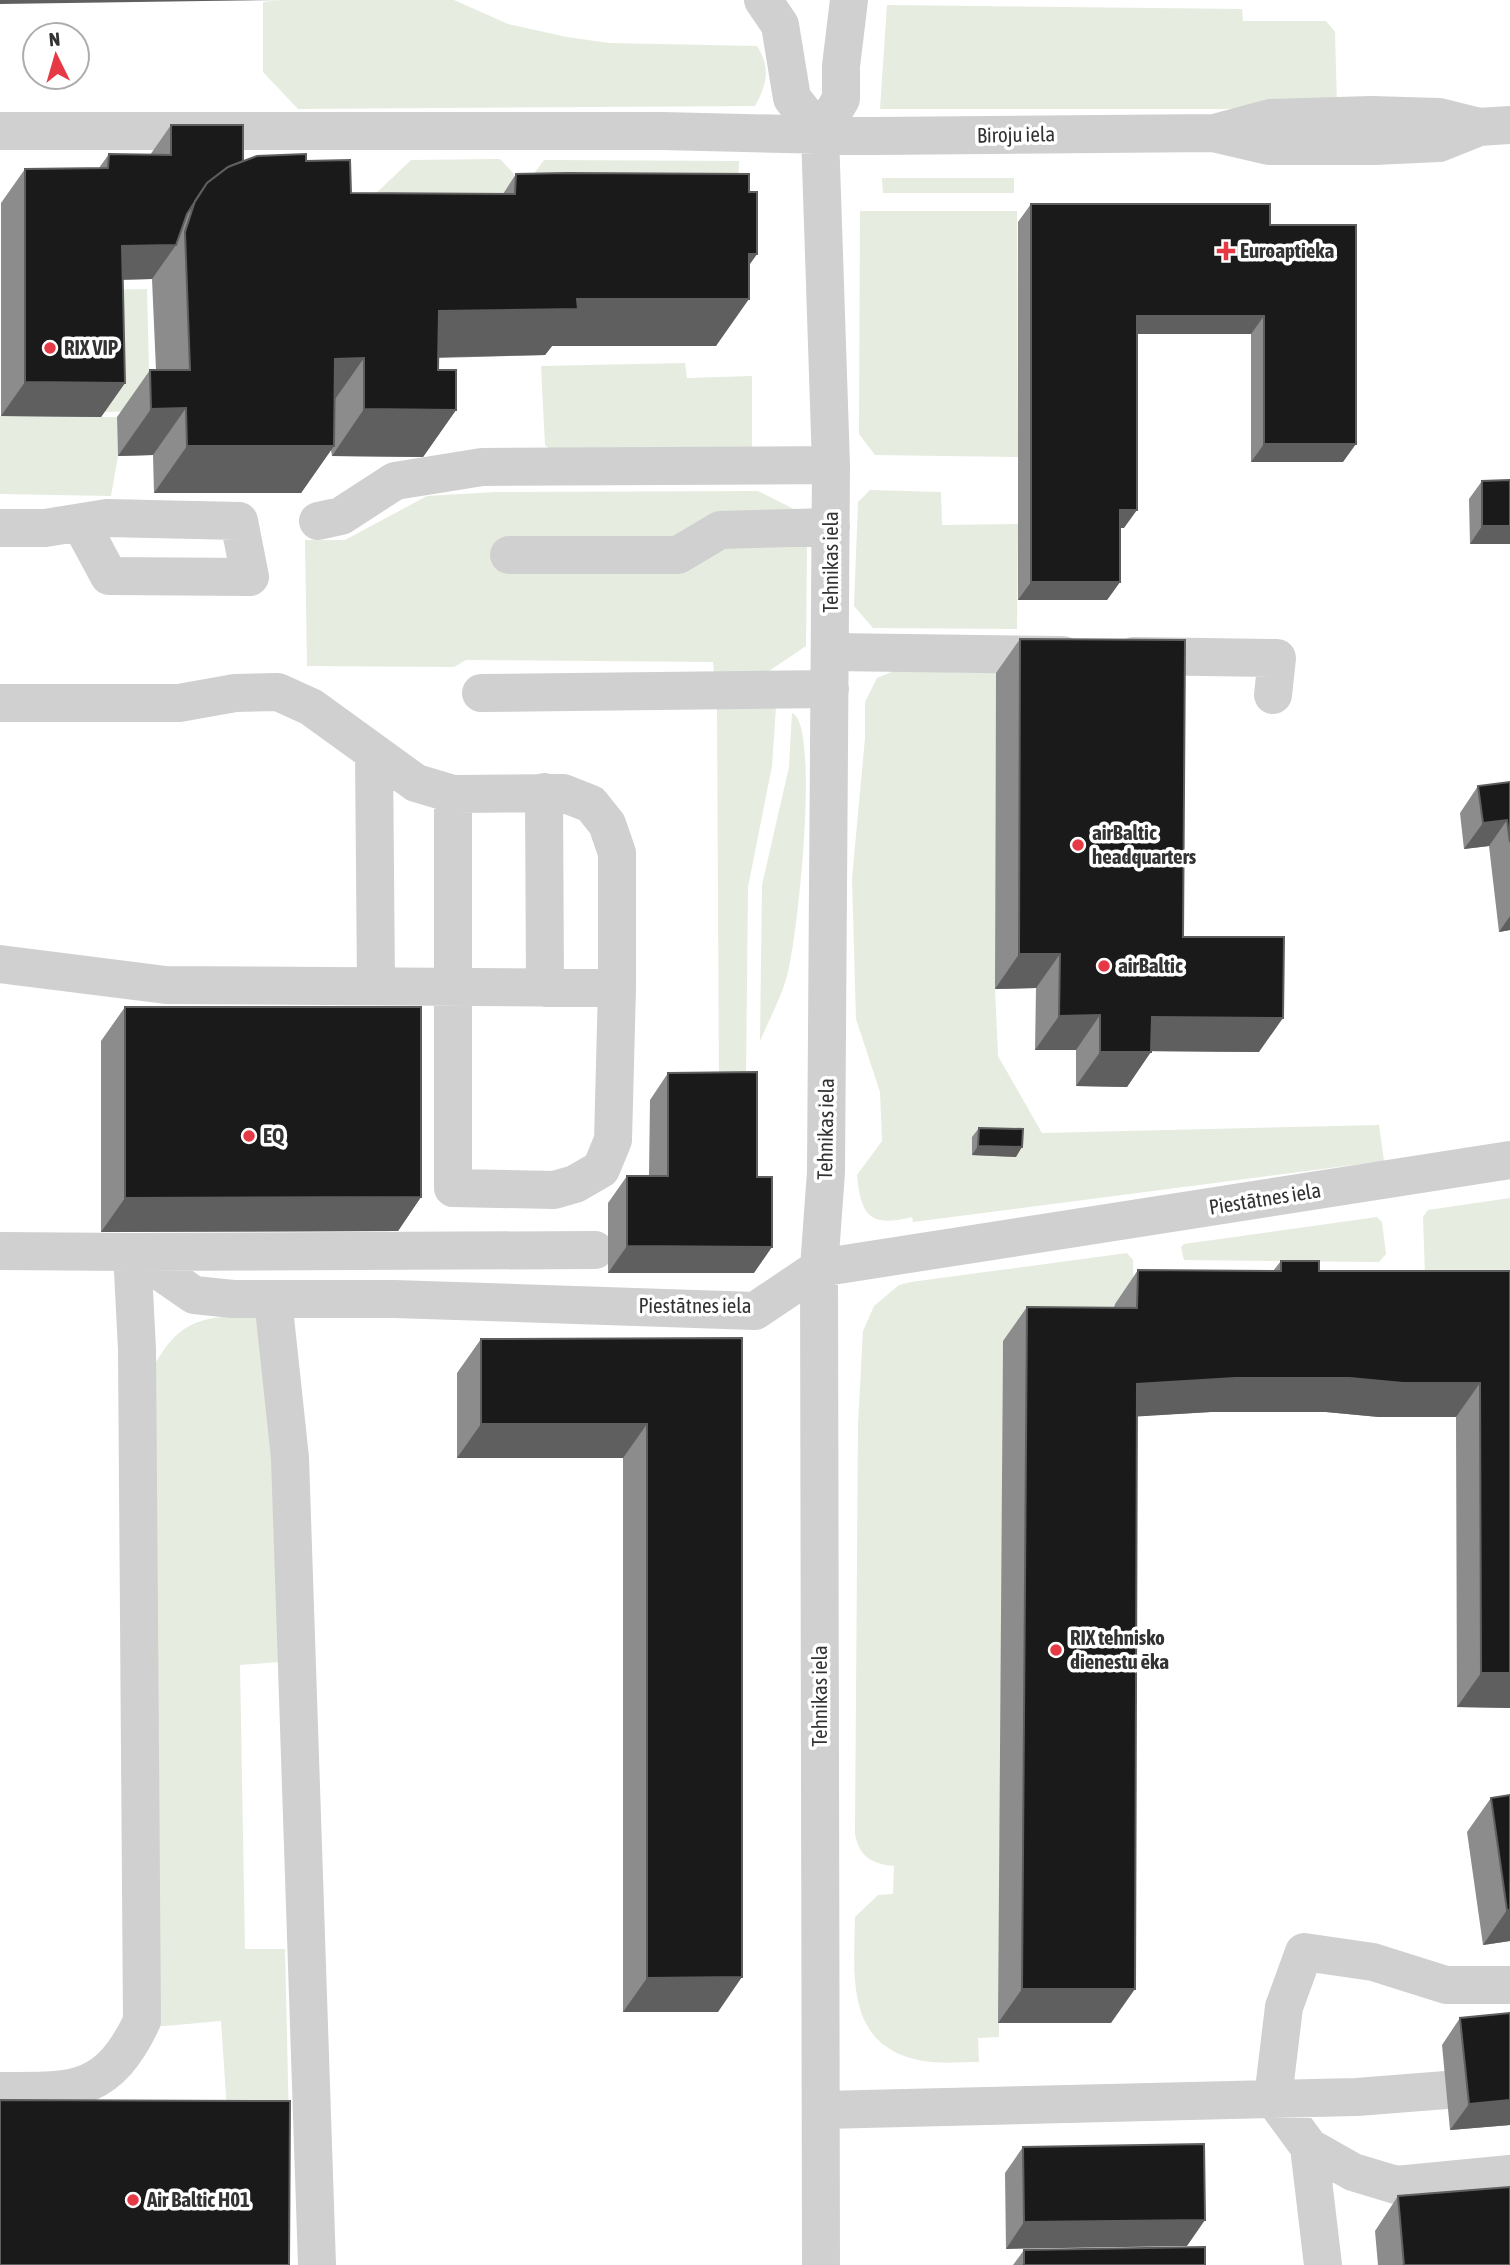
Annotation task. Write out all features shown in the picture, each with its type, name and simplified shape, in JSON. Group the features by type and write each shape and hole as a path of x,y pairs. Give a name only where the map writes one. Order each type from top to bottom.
{"street":[{"path":"763,0 780,24 792,98 820,134 841,99 849,0"},
{"name":"Biroju iela","path":"0,131 1213,133 1269,146 1374,146 1438,144 1494,126"},
{"name":"Tehnikas iela","path":"820,134 831,465 826,1172 819,1268 823,2110 821,2265"},
{"path":"318,521 341,516 395,481 482,467 831,465"},
{"path":"0,528 81,524"},
{"path":"509,555 678,555 720,530 831,527"},
{"path":"831,652 1277,658 1273,695"},
{"path":"481,693 830,689"},
{"path":"0,703 179,703 235,693 278,692 311,707 416,783 453,794 563,793 591,804 607,824 617,853 613,1140 601,1169 575,1184 554,1190 453,1188"},
{"path":"374,753 376,986"},
{"path":"544,792 545,988"},
{"path":"451,1250 453,794"},
{"path":"0,964 166,985 617,988"},
{"name":"Piestātnes iela","path":"132,1252 167,1279 194,1295 755,1311 819,1268 1510,1160"},
{"path":"0,1251 595,1250"},
{"path":"0,2091 66,2091 93,2082 116,2063 142,2021 138,1391 132,1252"},
{"path":"273,1299 290,1458 317,2265"},
{"path":"1510,1986 1446,1985 1373,1962 1304,1952 1284,2007 1273,2098 1309,2147 1353,2172 1396,2185 1510,2174"},
{"path":"823,2110 1357,2097 1446,2090"},
{"path":"1309,2147 1323,2265"}],"shaded area":[{"path":"454,0 508,24 567,37 609,43 757,46 766,69 765,83 755,106 298,109 263,72 263,2"},
{"path":"887,5 1242,9 1243,21 1326,21 1335,32 1337,106 1223,109 880,109"},
{"path":"500,159 514,174 513,220 350,218 411,160"},
{"path":"544,160 739,161 737,221 533,175"},
{"path":"882,178 1014,178 1014,193 883,193"},
{"path":"860,211 1017,211 1018,457 875,455 859,434"},
{"path":"147,289 150,411 105,412 103,290"},
{"path":"685,363 687,378 752,376 752,453 559,457 545,445 541,366"},
{"path":"0,416 117,417 118,456 111,496 0,494"},
{"path":"870,490 941,492 942,525 1018,524 1017,629 873,628 854,606 858,502"},
{"path":"758,491 792,508 807,546 806,646 763,675 714,675 713,662 466,660 454,667 307,666 305,540 345,540 427,496 495,492"},
{"path":"894,671 996,673 995,989 998,1056 1042,1133 1379,1125 1384,1161 913,1222 912,1217 886,1221 870,1215 861,1200 857,1175 882,1141 880,1092 856,1019 852,879 865,738 865,702 877,678"},
{"path":"717,706 776,707 772,766 748,887 746,1078 719,1091"},
{"path":"792,713 801,726 805,754 806,793 801,882 787,976 760,1041 762,885 789,767"},
{"path":"1510,1198 1510,1305 1426,1304 1423,1217 1428,1210"},
{"path":"1377,1217 1382,1222 1386,1254 1379,1262 1184,1260 1181,1247 1184,1244"},
{"path":"1127,1253 1133,1260 1134,1304 1113,1342 1003,1342 999,2037 978,2038 979,2062 924,2061 898,2054 880,2041 867,2026 860,2007 854,1963 855,1917 878,1895 893,1894 894,1866 867,1858 855,1834 858,1425 863,1331 874,1306 899,1285"},
{"path":"261,1315 278,1469 278,1662 240,1665 245,1949 285,1949 289,2126 228,2125 221,2021 154,2027 154,1366 175,1337 198,1322"}],"building":[{"name":"RIX VIP","path":"171,125 243,125 243,161 228,167 207,183 187,214 176,245 122,246 125,383 25,382 25,169 108,168 109,154 171,155"},
{"path":"306,154 306,161 350,160 351,193 515,194 516,174 749,174 749,192 757,192 757,254 749,254 749,299 577,299 578,309 439,311 438,370 456,370 456,410 364,409 364,358 335,359 334,446 187,446 186,408 151,409 150,370 190,370 185,232 195,201 207,183 228,167 257,156"},
{"path":"1031,204 1270,204 1270,225 1356,225 1356,444 1264,444 1264,316 1137,316 1137,510 1120,510 1120,582 1031,582"},
{"path":"1510,480 1510,526 1482,526 1482,481"},
{"name":"airBaltic headquarters","path":"1020,639 1185,640 1183,937 1284,937 1283,1018 1152,1017 1151,1052 1100,1052 1100,1015 1059,1016 1060,954 1019,954"},
{"path":"1510,782 1510,842 1507,820 1483,823 1478,786"},
{"name":"EQ","path":"125,1007 421,1007 421,1197 125,1198"},
{"path":"757,1072 757,1177 772,1177 772,1247 627,1246 627,1176 668,1176 668,1073"},
{"path":"979,1128 1023,1129 1022,1147 978,1146"},
{"name":"RIX tehnisko dienestu ēka","path":"1281,1261 1319,1261 1319,1271 1510,1271 1510,1673 1481,1673 1480,1383 1403,1383 1350,1378 1235,1378 1137,1384 1135,1989 1022,1989 1027,1307 1137,1308 1138,1270 1281,1271"},
{"path":"742,1338 742,1977 647,1978 647,1424 481,1424 481,1339"},
{"path":"1510,1795 1510,1910 1507,1910 1491,1798"},
{"path":"1510,2013 1510,2100 1469,2104 1460,2018"},
{"name":"Air Baltic H01","path":"0,2100 290,2101 289,2265 0,2265"},
{"path":"1204,2144 1205,2220 1024,2222 1023,2147"},
{"path":"1510,2187 1510,2265 1404,2265 1398,2196"},
{"path":"1205,2247 1205,2265 1024,2265 1024,2250"}],"place":[{"name":"Euroaptieka","path":"1226,251"},
{"name":"RIX VIP","path":"50,348"},
{"name":"airBaltic headquarters","path":"1078,845"},
{"name":"airBaltic","path":"1104,966"},
{"name":"EQ","path":"249,1136"},
{"name":"RIX tehnisko dienestu ēka","path":"1056,1650"},
{"name":"Air Baltic H01","path":"133,2200"}]}
